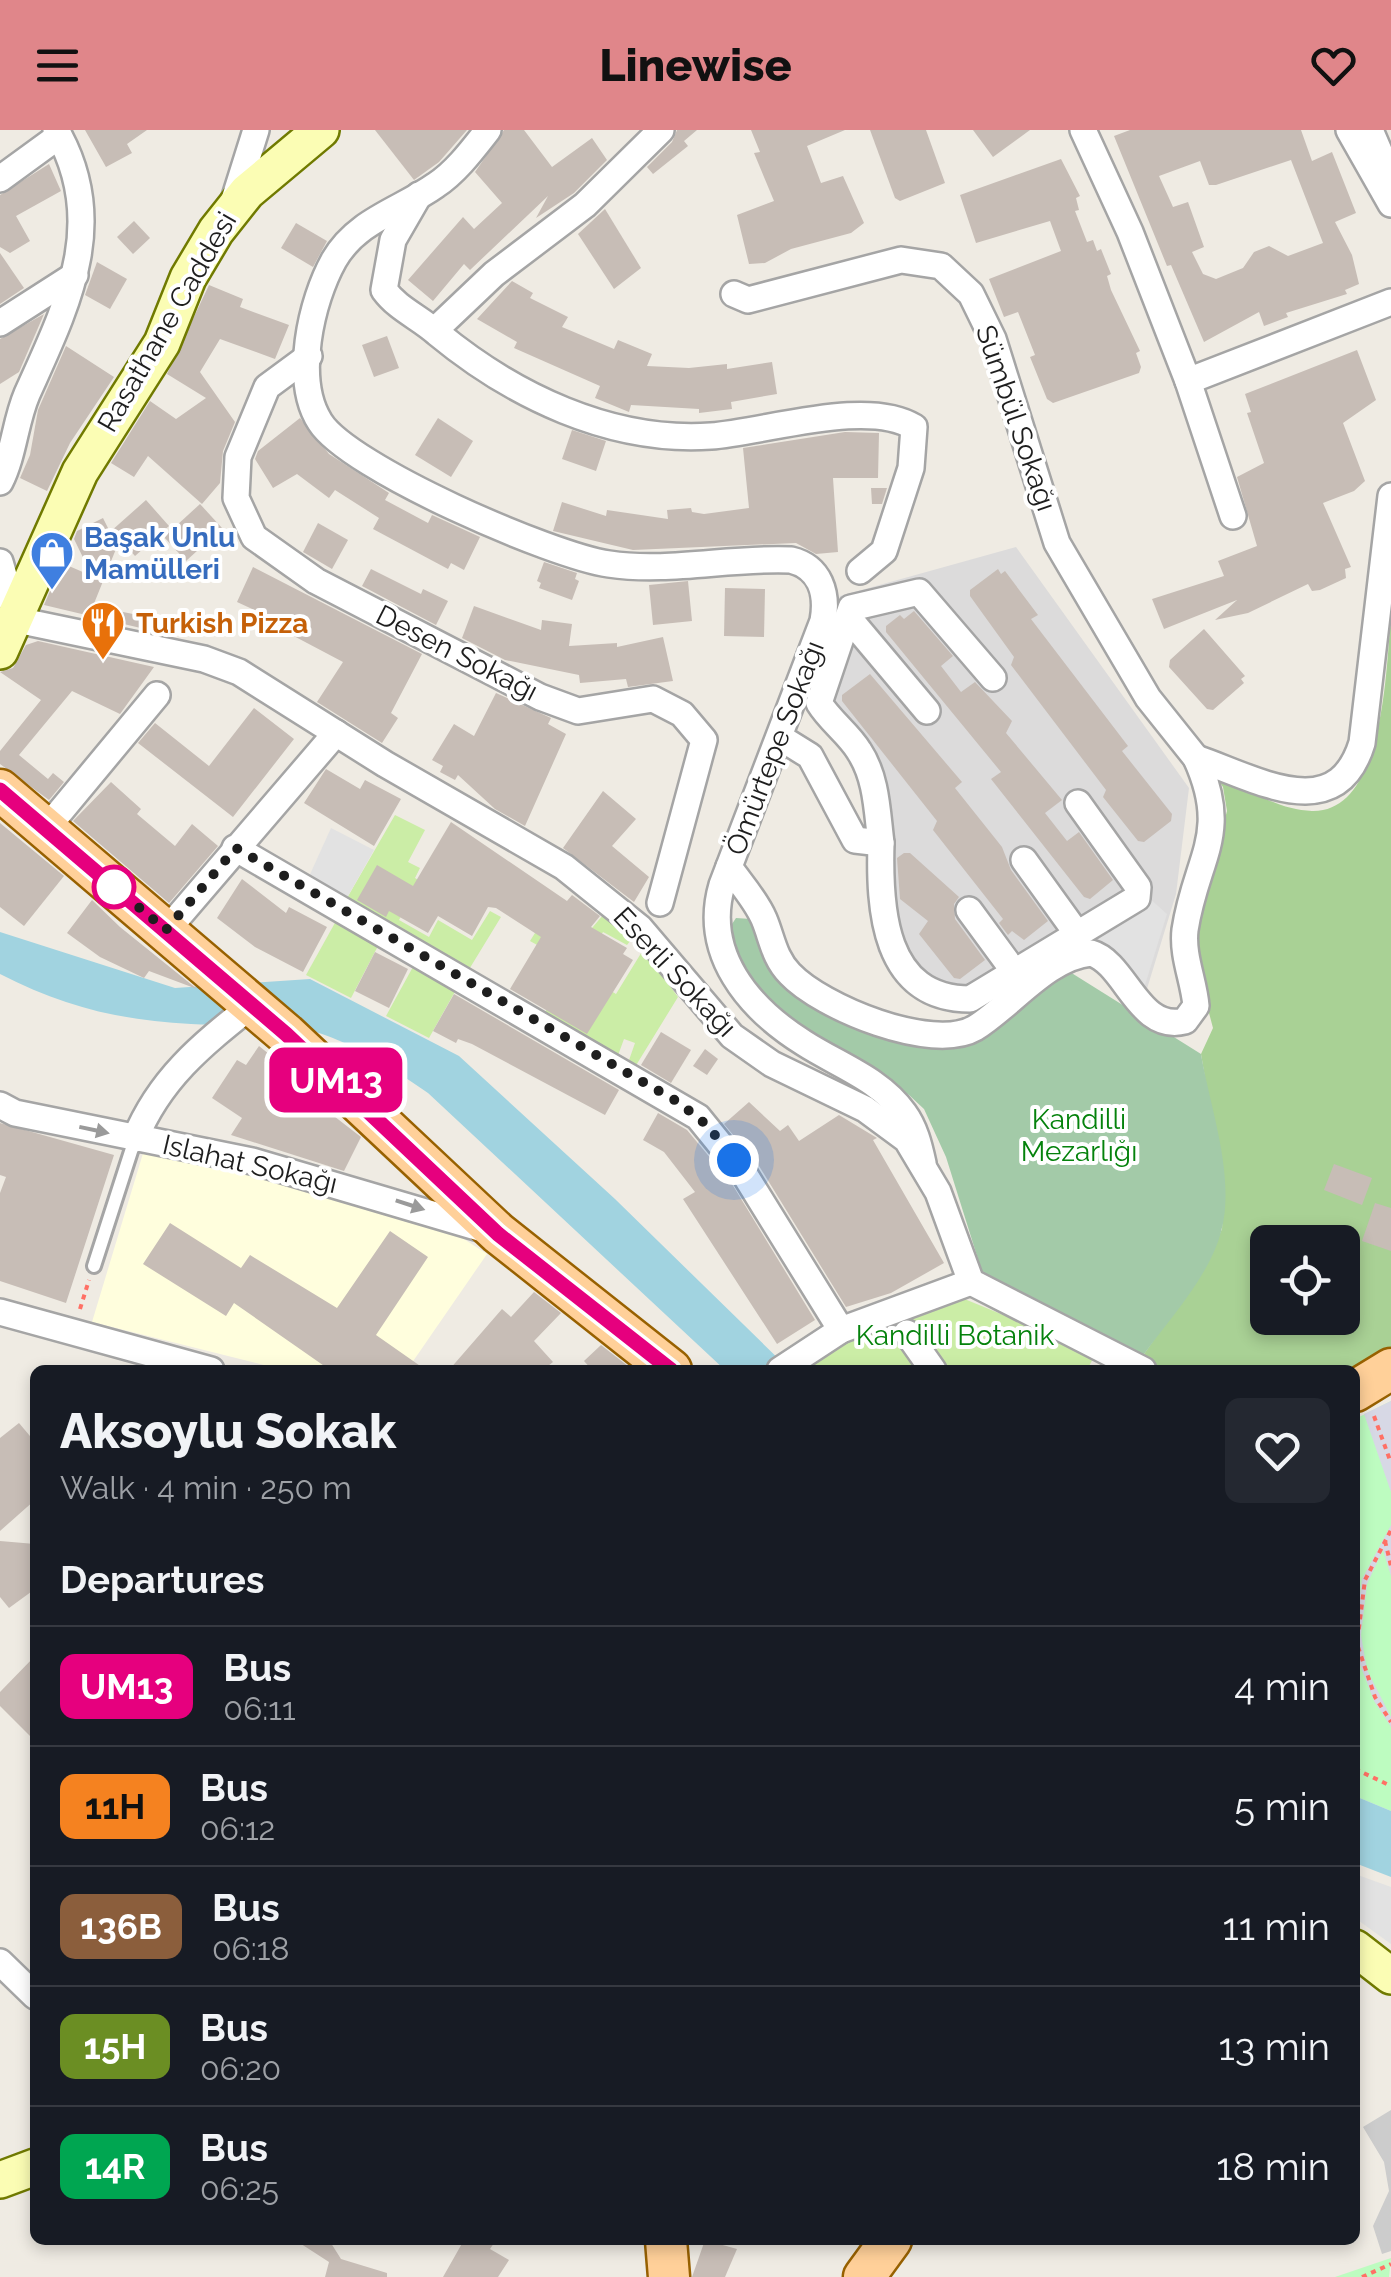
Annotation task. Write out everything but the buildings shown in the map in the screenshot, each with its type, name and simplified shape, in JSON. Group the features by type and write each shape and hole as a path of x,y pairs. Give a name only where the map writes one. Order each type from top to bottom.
{"main road":[{"path":"0,790 252,1005 498,1234 665,1365"},
{"path":"666,2245 669,2277"},
{"path":"864,2277 886,2245"}],"street":[{"path":"230,210 256,130"},
{"name":"Rasathane Caddesi","path":"0,651 80,472 162,343 188,278 230,210 266,174 321,130"},
{"name":"Ömürtepe Sokağı","path":"488,130 442,182 373,220 335,258 320,294 309,356 313,408 325,429 407,482 566,555 610,564 778,560 802,563 812,570 825,596 823,620 729,868 714,928 733,975 791,1034 891,1098 912,1126 923,1163"},
{"path":"662,130 585,205 494,274 434,330 468,361 520,392 566,412 634,429 708,436 812,420 896,416 914,427 911,468 884,551 860,571"},
{"path":"1083,130 1130,232 1188,381 1233,516"},
{"path":"1350,130 1391,204"},
{"path":"1370,130 1391,179"},
{"path":"0,178 58,133 82,208 75,274 54,341 26,398 12,457 0,482"},
{"name":"Ömürtepe Sokağı","path":"419,195 393,240 384,290 393,303 434,330"},
{"name":"Sümbül Sokağı","path":"734,294 748,300 901,260 941,266 971,294 993,339 1056,543 1148,698 1196,758"},
{"path":"0,323 75,274"},
{"path":"1188,381 1391,302"},
{"name":"Desen Sokağı","path":"309,356 267,387 238,457 236,498 254,537 316,581 540,697 578,711 654,699 682,714 704,740 660,903"},
{"path":"1196,758 1308,793 1338,784 1350,773 1362,742 1391,496"},
{"path":"0,562 17,620"},
{"path":"993,678 919,592 851,608 819,704 834,727 858,748 872,775 881,843 880,892 892,953 925,987 950,999 970,999 1136,898 1138,888 1078,803"},
{"path":"848,617 927,711"},
{"name":"Eserli Sokağı","path":"17,620 224,666 257,682 564,867 640,928 732,1036 772,1064 888,1124 907,1140 923,1163 971,1282"},
{"path":"46,830 157,694"},
{"path":"166,930 336,733"},
{"path":"781,738 810,756 854,840 881,843"},
{"path":"729,868 762,916 772,946 789,974 826,1000 876,1023 932,1032 965,1032 1065,961 1090,953 1106,962 1154,1015 1178,1024 1190,1017 1196,1006 1184,934 1213,826 1209,786 1196,758"},
{"path":"236,848 688,1109 734,1160 841,1330"},
{"path":"1024,860 1078,935"},
{"path":"969,910 1016,974"},
{"path":"134,1139 154,1098 177,1067 252,1005"},
{"name":"Islahat Sokağı","path":"0,1105 15,1113 334,1182 498,1234"},
{"path":"786,1365 841,1330 971,1282 1134,1365"},
{"path":"0,1312 193,1365"},
{"path":"907,1333 929,1365"},
{"path":"1360,1952 1391,1976"},
{"path":"0,1962 30,1991"},
{"path":"0,2180 30,2169"}],"lane":[{"path":"94,1266 134,1139"}],"path":[{"path":"73,1331 94,1266"},
{"path":"1370,1382 1391,1464"},
{"path":"1360,1606 1361,1593 1391,1530"},
{"path":"1384,1540 1391,1566"},
{"path":"1360,1652 1376,1697 1391,1722"},
{"path":"1360,1771 1391,1786"},
{"path":"1362,2277 1391,2264"}],"shaded area":[{"path":"1016,547 1189,788 1176,894 1146,992 1080,945 965,1013 878,952 862,777 807,708 840,596"},
{"path":"331,828 374,850 343,905 307,881"},
{"path":"1147,896 1167,914 1145,985 1093,940"},
{"path":"144,1150 230,1163 433,1219 487,1254 410,1365 264,1365 92,1322"},
{"path":"1391,1401 1391,1492 1364,1414"},
{"path":"1391,1525 1391,1576 1383,1550 1367,1584 1361,1635 1367,1670 1391,1717 1391,1727 1374,1701 1360,1665 1362,1579"},
{"path":"1360,1876 1391,1887 1391,1944 1360,1922"},
{"path":"1391,2110 1391,2251 1382,2254 1373,2226 1389,2191 1384,2162 1363,2127"}],"green space":[{"path":"1391,617 1391,1350 1360,1367 1154,1365 1142,1357 1206,1265 1222,1229 1224,1191 1201,1054 1213,1028 1191,945 1227,811 1223,787 1211,770 1260,796 1312,811 1336,805 1354,788 1368,763 1377,733"},
{"path":"395,815 425,830 408,862 420,868 415,878 420,881 399,920 429,937 438,920 472,940 490,911 501,917 465,976 343,905"},
{"path":"613,913 635,935 627,945 603,932 579,971 616,994 643,950 678,997 635,1067 628,1063 635,1043 624,1039 617,1058 541,1019 573,965 530,941 540,925 572,952 603,915 608,919"},
{"name":"Kandilli Mezarlığı","path":"736,918 751,919 778,976 968,1042 997,1030 1062,967 1201,1054 1224,1166 1225,1211 1221,1232 1198,1281 1142,1357 983,1275 946,1157 924,1109 909,1095 823,1046 774,1004 738,965 730,927"},
{"path":"336,921 379,944 351,998 306,975"},
{"path":"414,965 457,988 429,1038 386,1016"},
{"name":"Kandilli Botanik","path":"962,1298 1096,1353 1090,1365 801,1365 828,1349"},
{"path":"1391,1401 1391,1811 1360,1798 1360,1416"},
{"path":"1391,2258 1389,2277 1335,2277"}],"water":[{"path":"0,932 175,988 310,979 459,1056 615,1199 785,1365 720,1365 428,1093 378,1060 303,1028 165,1022 116,1015 70,1003 0,974"},
{"path":"1360,1798 1391,1811 1391,1877 1360,1865"}],"bus line":[{"name":"UM13","path":"0,790 286,1034 498,1234 665,1365"}],"place":[{"name":"Başak Unlu Mamülleri","path":"52,591"},
{"name":"Turkish Pizza","path":"103,661"}],"route":[{"path":"114,887 106,880 166,930 236,848 678,1102 708,1126 734,1160"}]}
